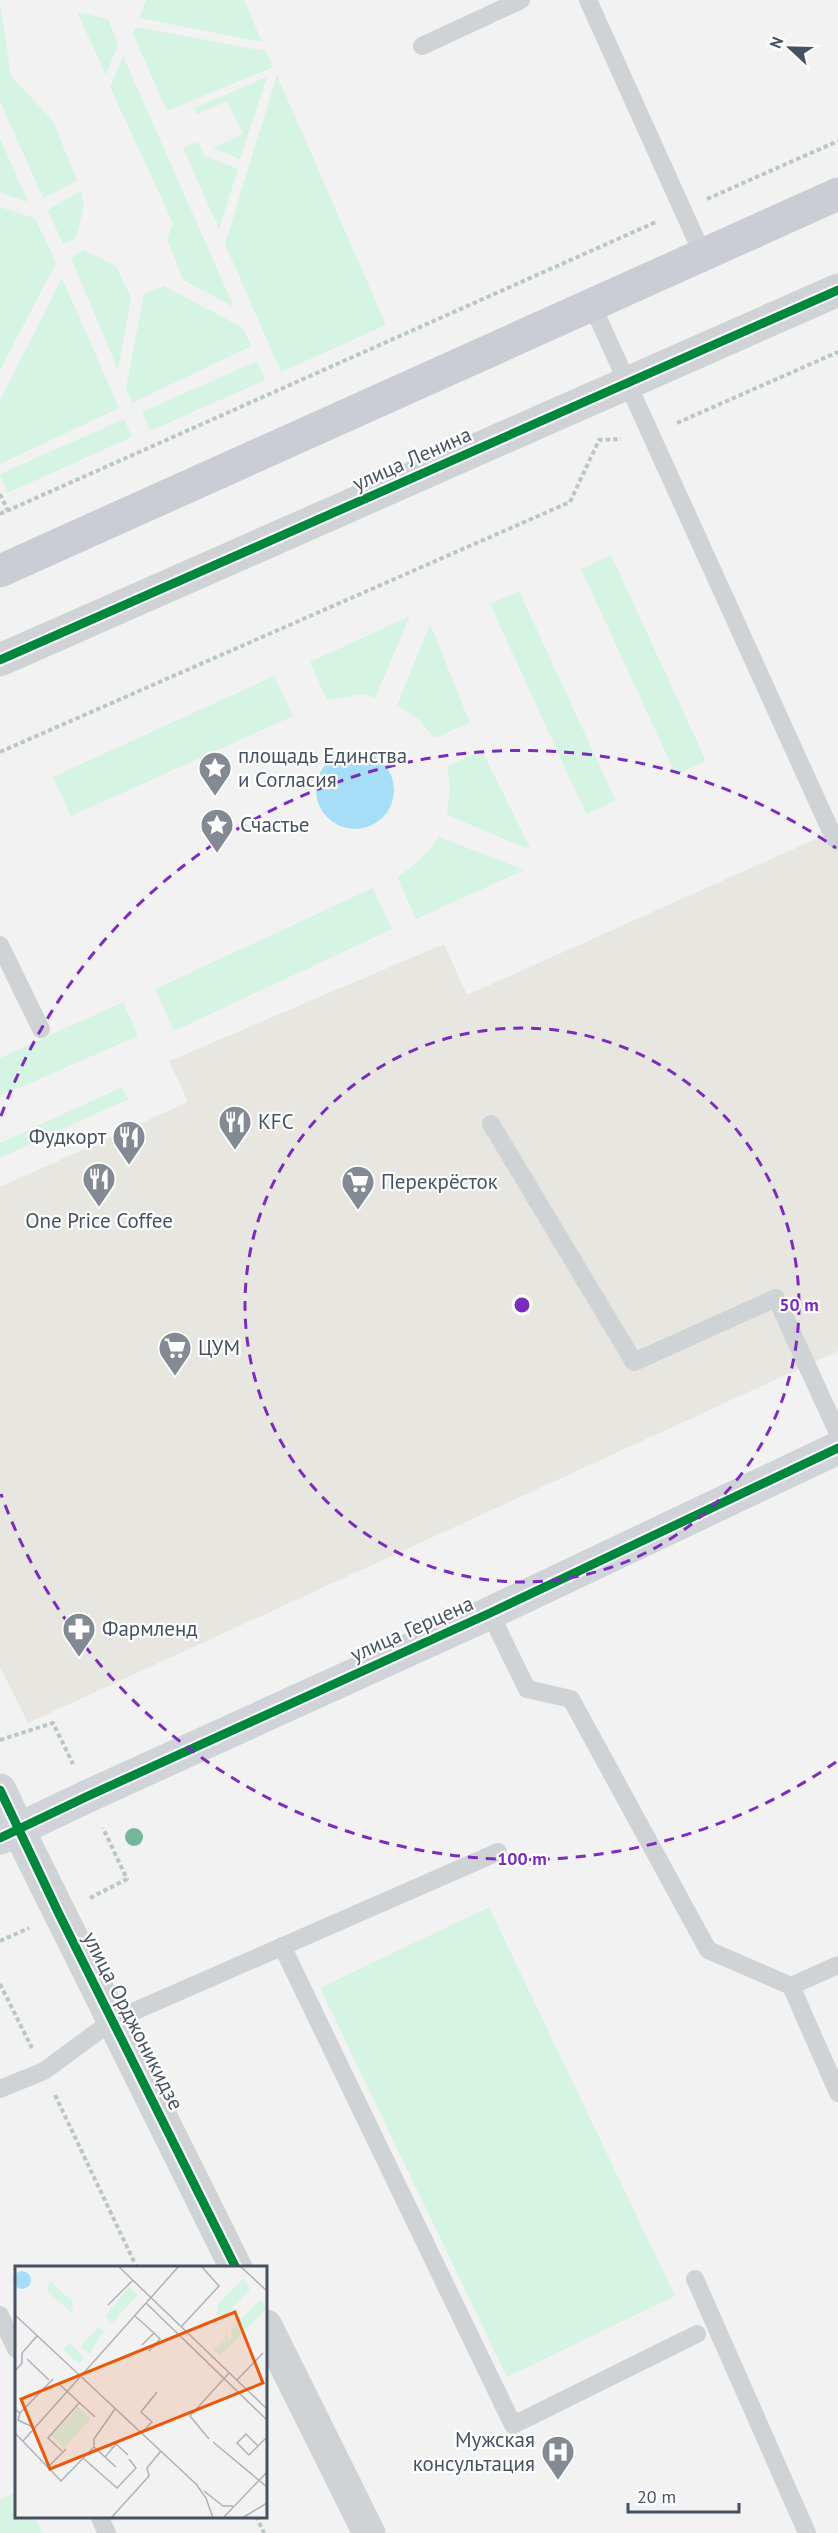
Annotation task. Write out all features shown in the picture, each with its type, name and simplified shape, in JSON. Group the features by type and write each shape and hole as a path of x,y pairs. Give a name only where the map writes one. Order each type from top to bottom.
{"main road":[{"path":"0,571 838,194"}],"street":[{"name":"улица Ленина","path":"0,660 838,290"},
{"name":"улица Герцена","path":"9,1833 490,1613 838,1448"},
{"name":"улица Орджоникидзе","path":"0,1790 9,1833 112,2021 235,2266"},
{"path":"267,2328 357,2527"}],"lane":[{"path":"422,46 521,0"},
{"path":"588,0 704,255"},
{"path":"592,304 824,816 838,841"},
{"path":"0,945 41,1029"},
{"path":"491,1124 634,1362 776,1298 838,1433"},
{"path":"490,1613 527,1689 571,1699 708,1950 790,1986 838,2093"},
{"path":"0,2089 44,2071 112,2021 498,1852"},
{"path":"282,1946 513,2425 696,2334"},
{"path":"790,1986 838,1965"},
{"path":"695,2279 807,2533"},
{"path":"0,2315 15,2347"},
{"path":"100,2518 108,2533"}],"path":[{"path":"0,514 838,141"},
{"path":"0,752 570,502 599,440 642,438 838,352"},
{"path":"0,494 8,510"},
{"path":"0,1984 44,2071 136,2266"},
{"path":"256,2518 264,2533"}],"shaded area":[{"path":"838,829 838,1351 28,1723 0,1667 0,1187 188,1102 169,1061 444,944 467,995"}],"green space":[{"path":"146,0 244,0 262,42 139,18"},
{"path":"0,4 11,76 53,121 77,181 43,198 0,101"},
{"path":"77,12 108,19 118,44 106,75"},
{"path":"136,27 266,51 273,67 167,111 133,34"},
{"path":"123,56 234,307 183,280 167,239 173,223 110,87"},
{"path":"277,75 386,325 281,372 225,244"},
{"path":"267,77 240,159 213,148 243,134 227,101 197,114 194,108"},
{"path":"0,138 28,202 0,193"},
{"path":"198,142 205,156 238,169 219,229 183,148"},
{"path":"81,191 84,206 76,238 63,244 48,210"},
{"path":"0,207 35,218 56,263 0,370"},
{"path":"84,250 116,266 131,298 118,370 71,258"},
{"path":"62,278 119,408 0,464 0,401"},
{"path":"164,286 243,328 251,346 132,403 126,387 144,294"},
{"path":"257,361 265,380 150,431 142,412"},
{"path":"124,419 132,437 7,493 0,474"},
{"path":"611,555 706,761 676,775 581,569"},
{"path":"519,591 616,801 586,814 490,604"},
{"path":"410,616 375,698 364,694 327,700 310,662"},
{"path":"430,624 470,723 434,738 420,720 397,705"},
{"path":"274,676 293,716 71,816 53,777"},
{"path":"482,751 531,850 447,815 450,787 447,766"},
{"path":"439,837 524,870 416,919 397,877 420,859"},
{"path":"373,888 392,929 174,1031 155,989"},
{"path":"123,1002 138,1036 0,1096 0,1058"},
{"path":"122,1087 128,1099 0,1158 0,1143"},
{"path":"489,1907 675,2296 507,2377 320,1988"},
{"path":"15,2492 15,2518 36,2518 43,2533 0,2533 0,2500"}],"water":[{"path":"355,751 370,754 387,768 394,790 391,805 377,822 355,829 340,826 323,812 316,790 319,775 333,758"}],"cycle path":[{"path":"0,660 838,290"},
{"path":"0,1838 490,1613 838,1448"},
{"path":"0,1790 59,1914 235,2266"}],"place":[{"name":"площадь Единства и Согласия","path":"215,797"},
{"name":"Счастье","path":"217,854"},
{"name":"KFC","path":"235,1151"},
{"name":"Фудкорт","path":"129,1166"},
{"name":"One Price Coffee","path":"99,1208"},
{"name":"Перекрёсток","path":"358,1211"},
{"name":"ЦУМ","path":"175,1377"},
{"name":"Фармленд","path":"79,1658"},
{"name":"Мужская консультация","path":"558,2481"}]}
